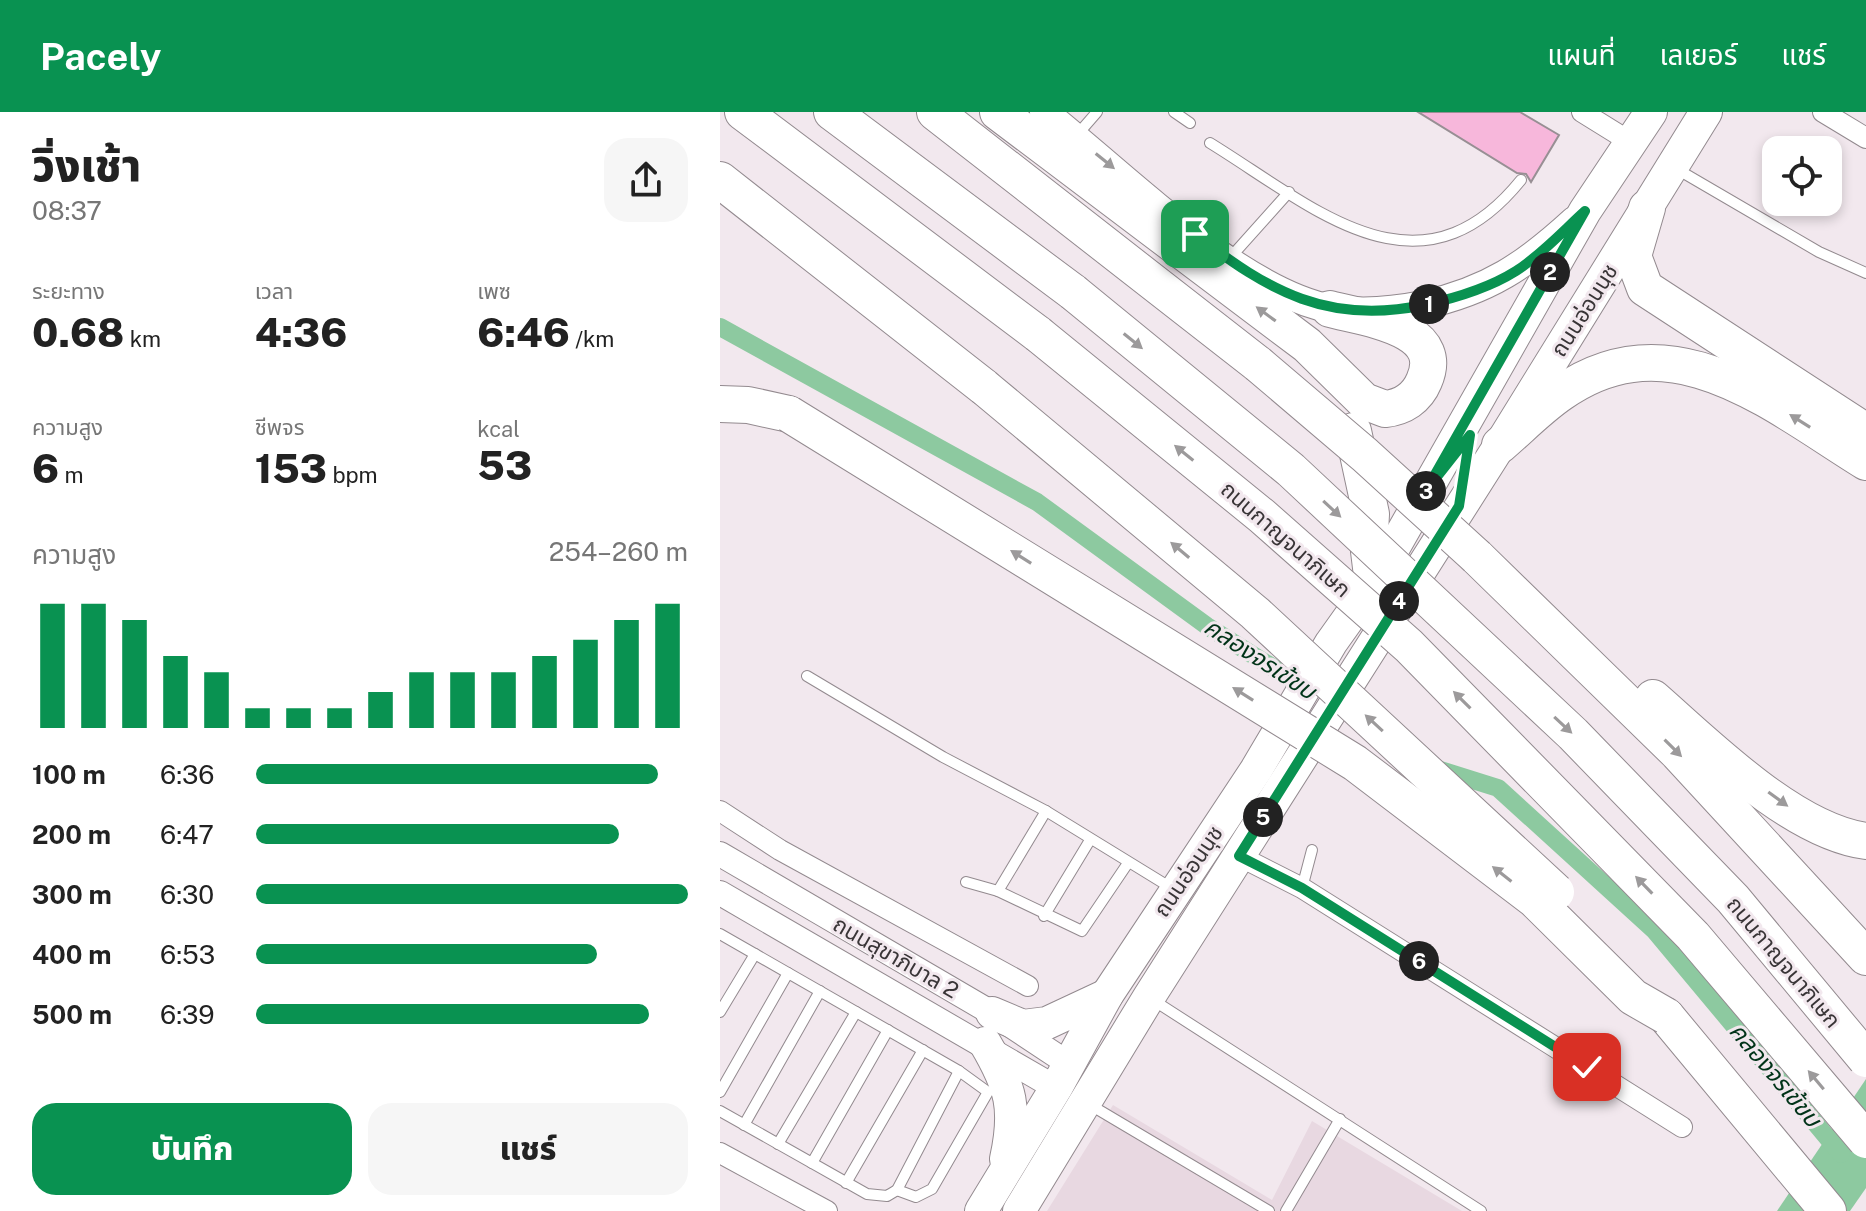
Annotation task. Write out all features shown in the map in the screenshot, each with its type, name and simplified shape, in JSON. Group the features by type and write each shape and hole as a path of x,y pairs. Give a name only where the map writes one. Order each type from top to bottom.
{"highway":[{"name":"ถนนกาญจนาภิเษก","path":"743,112 1038,334 1262,516 1409,646 1693,936 1866,1140"},
{"name":"ถนนกาญจนาภิเษก","path":"832,112 1073,292 1291,470 1573,734 1733,899 1866,1059"},
{"path":"935,112 1047,197 1315,412 1477,557 1678,753 1866,957"},
{"path":"998,112 1307,345 1364,401 1385,409 1407,403 1418,392 1427,374 1426,355 1413,334 1395,326 1330,309"},
{"path":"720,180 984,387 1255,613 1537,871 1666,1016 1828,1211"},
{"path":"1647,208 1633,256 1645,288 1866,432"},
{"path":"1485,440 1598,373 1632,363 1662,362 1698,367 1736,383 1866,462"},
{"path":"1326,363 1346,409 1359,455 1371,514 1369,551 1373,584"},
{"path":"720,404 748,405 789,414 1355,763 1535,900 1633,997 1666,1016"},
{"path":"1477,557 1781,802 1817,824 1866,841"}],"main road":[{"path":"1044,112 1228,260 1280,291 1330,309 1359,312 1389,310 1442,301 1477,290 1515,271 1585,211"},
{"name":"ถนนอ่อนนุช","path":"1019,1211 1239,856 1270,777 1331,643 1373,584 1585,211 1651,112"},
{"name":"ถนนอ่อนนุช","path":"981,1211 1063,1076 1107,995 1174,890 1270,777 1360,663 1459,506 1485,440 1562,288 1674,112"},
{"name":"ถนนอ่อนนุช","path":"1425,492 1485,440 1647,208 1706,112"},
{"path":"1003,1174 1014,1123 1011,1099 988,1028 1047,1023 1107,995"},
{"path":"1063,1076 1092,1091"}],"street":[{"path":"1582,112 1632,143"},
{"path":"1823,112 1866,138"},
{"path":"720,811 780,850 1028,986"},
{"name":"ถนนสุขาภิบาล 2","path":"720,854 1063,1076"},
{"path":"1239,856 1302,888 1682,1127"},
{"name":"ถนนสุขาภิบาล 2","path":"720,893 988,1028"},
{"path":"720,1153 827,1211"}],"lane":[{"path":"1076,137 1097,112"},
{"path":"1174,112 1190,123"},
{"path":"1210,143 1364,235 1383,241 1419,241 1480,223 1499,208 1521,180"},
{"path":"1674,167 1819,252 1866,273"},
{"path":"1228,260 1289,192"},
{"path":"807,676 943,757 1046,811 1174,890"},
{"path":"998,891 1046,811"},
{"path":"1044,916 1090,840"},
{"path":"1302,888 1312,850"},
{"path":"966,882 998,891 1044,916 1076,930 1085,930 1128,863"},
{"path":"720,935 959,1071 988,1092 932,1189 916,1197 897,1190"},
{"path":"720,1012 755,954"},
{"path":"720,1092 788,973"},
{"path":"744,1125 820,991"},
{"path":"1149,997 1481,1211"},
{"path":"778,1144 856,1012"},
{"path":"812,1163 888,1030"},
{"path":"846,1183 923,1050"},
{"path":"720,1111 846,1183 879,1197 897,1190 959,1071"},
{"path":"1092,1091 1269,1211"},
{"path":"1286,1211 1340,1119"}],"shaded area":[{"path":"1866,1079 1866,1188 1850,1211 1777,1211"},
{"path":"1113,1105 1272,1200 1312,1121 1462,1211 1047,1211"}],"building":[{"path":"1418,112 1520,112 1559,135 1531,182 1526,174 1517,173"}],"waterway":[{"name":"คลองจรเข้ขบ","path":"720,327 1037,502 1207,626 1310,691"},
{"name":"คลองจรเข้ขบ","path":"1434,768 1498,788 1654,930 1841,1154"}],"route":[{"path":"1195,234 1252,277 1280,291 1330,309 1359,312 1414,307 1477,290 1515,271 1585,211 1425,492 1470,435 1459,506 1239,856 1302,888 1587,1067"}]}
